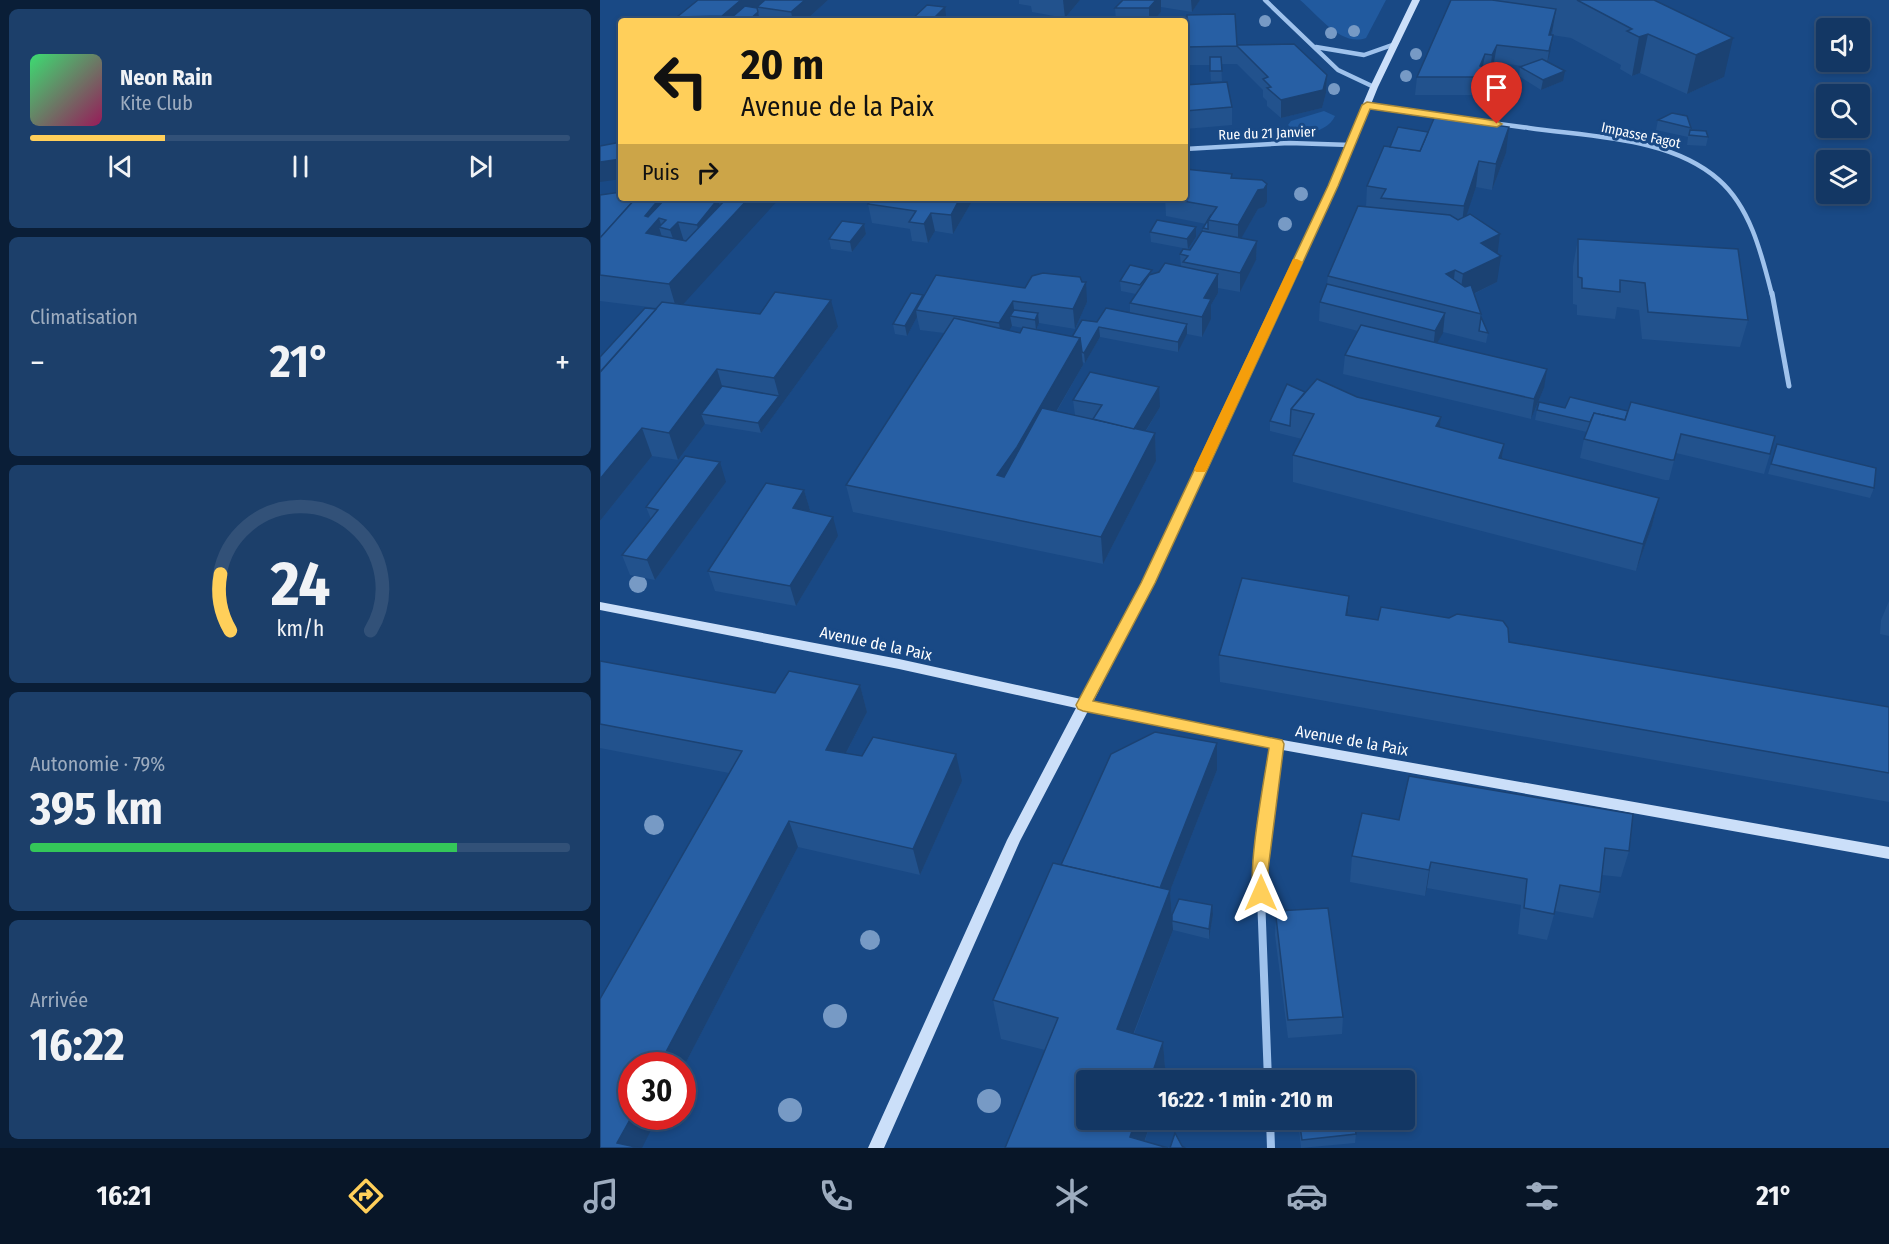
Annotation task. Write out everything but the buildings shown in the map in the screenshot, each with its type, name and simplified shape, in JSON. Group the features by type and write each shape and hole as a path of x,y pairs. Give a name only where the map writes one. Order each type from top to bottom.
{"main road":[{"path":"876,1148 1014,840 1148,583 1351,145 1374,87 1416,0"},
{"name":"Avenue de la Paix","path":"600,606 900,664 1083,705 1277,744 1889,853"}],"street":[{"path":"1265,0 1338,70 1374,87"},
{"path":"1316,47 1364,55 1395,44"},
{"name":"Impasse Fagot","path":"1367,105 1639,144 1677,154 1701,165 1727,188 1754,234 1767,266 1789,386"},
{"name":"Rue du 21 Janvier","path":"1188,149 1284,143 1351,145"},
{"path":"1268,1070 1260,870 1277,744"},
{"path":"1270,1130 1271,1148"}],"shaded area":[{"path":"1300,0 1386,0 1366,38 1357,40 1339,34 1330,28"},
{"path":"1324,111 1335,116 1332,122 1320,129 1307,132 1293,129 1288,125 1291,121"}],"slow traffic":[{"path":"1201,469 1297,262"}],"route":[{"path":"1261,893 1260,870 1277,744 1083,705 1148,583 1333,186 1367,105 1497,124"}]}
